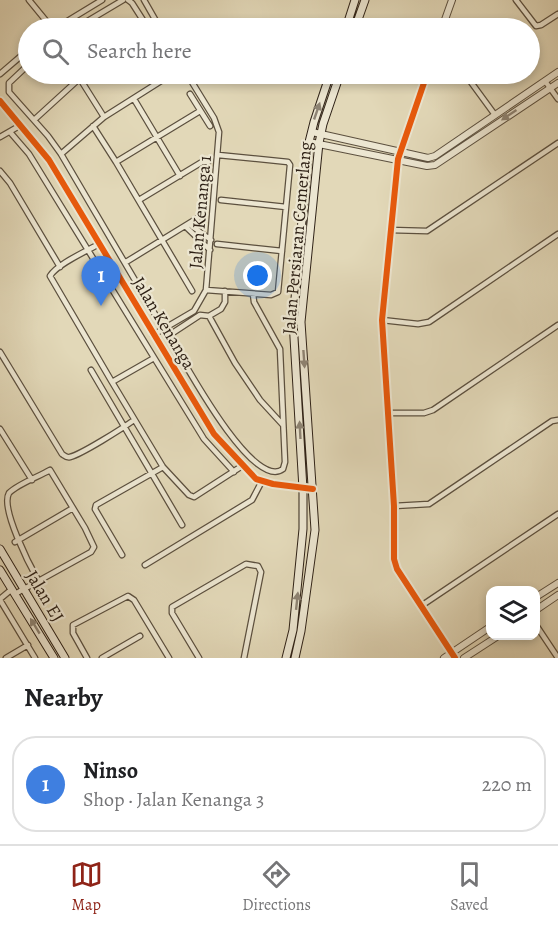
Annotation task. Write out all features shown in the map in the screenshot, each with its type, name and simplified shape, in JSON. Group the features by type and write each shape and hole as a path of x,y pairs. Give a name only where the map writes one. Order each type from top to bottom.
{"main road":[{"path":"350,18 356,0"},
{"path":"359,18 365,0"},
{"name":"Jalan Persiaran Cemerlang","path":"286,658 293,630 302,547 303,489 293,321 309,142 327,84"},
{"name":"Jalan Persiaran Cemerlang","path":"295,658 302,631 313,548 313,489 301,322 319,143 337,84"},
{"name":"Jalan EJ","path":"0,549 65,658"},
{"name":"Jalan EJ","path":"0,570 54,658"}],"street":[{"path":"29,0 45,18"},
{"path":"69,18 92,2 102,0"},
{"path":"93,18 123,0"},
{"path":"128,0 142,18"},
{"path":"144,0 154,18"},
{"path":"446,18 452,0"},
{"path":"516,0 530,18"},
{"path":"540,26 558,14"},
{"path":"0,74 18,59"},
{"path":"309,142 428,158 435,156 558,72"},
{"path":"18,74 10,81 9,92 61,154 126,261 156,316"},
{"path":"545,81 558,99"},
{"path":"312,132 399,155 427,166 435,165 558,82"},
{"path":"34,120 70,84"},
{"path":"83,84 104,117"},
{"path":"61,154 104,117 157,84"},
{"name":"Jalan Kenanga 1","path":"153,335 194,311 206,290 219,139 217,125 193,84"},
{"path":"424,84 399,155 382,320 394,506 394,563 453,655"},
{"path":"472,84 495,115"},
{"path":"190,94 210,126"},
{"path":"134,99 180,176"},
{"name":"Jalan Kenanga","path":"0,101 45,153 210,429 252,476 262,481 313,489"},
{"path":"116,162 200,111"},
{"path":"0,137 21,125"},
{"path":"93,126 192,291"},
{"path":"10,132 29,154 204,440 234,472"},
{"path":"390,230 427,231 558,143"},
{"path":"206,290 273,296 277,294 290,167 289,163 218,155"},
{"path":"139,200 202,162 207,162"},
{"path":"0,171 10,183 60,267"},
{"path":"221,200 286,207"},
{"path":"126,261 201,216"},
{"path":"187,225 211,240"},
{"path":"187,225 210,250"},
{"path":"382,320 418,324 429,322 558,234"},
{"path":"99,244 60,267 51,274 51,278 163,467 189,495 194,497 243,466"},
{"path":"217,244 282,251"},
{"path":"225,291 223,308 209,316 200,315 170,336 221,423 261,468 272,471 282,470 285,462 280,349 253,300 253,294"},
{"path":"209,316 235,363 260,400 283,425"},
{"path":"389,414 424,413 433,410 558,325"},
{"path":"0,352 63,455 70,457 134,420"},
{"path":"112,382 165,354"},
{"path":"91,370 182,525"},
{"path":"394,506 430,503 510,448 552,421 558,420"},
{"path":"0,429 32,480"},
{"path":"122,555 95,509 96,505 163,467"},
{"path":"35,658 0,599 39,582 94,549 94,543 50,470 9,492 4,500 15,542 39,582"},
{"path":"145,565 252,500 262,481"},
{"path":"15,542 73,508"},
{"path":"421,606 558,514"},
{"path":"199,658 171,613 172,606 246,564 258,566 261,572 244,658"},
{"path":"540,594 558,583"},
{"path":"540,607 558,595"},
{"path":"87,658 72,627 126,596 134,600 169,658"},
{"path":"0,614 6,610"},
{"path":"444,658 453,655 486,630"},
{"path":"540,631 558,658"},
{"path":"102,658 140,636"},
{"path":"464,658 492,640"},
{"path":"6,658 28,645"}],"cycle path":[{"path":"424,84 398,159 382,320 394,506 394,559 397,569 455,658"},
{"path":"0,101 49,160 214,434 256,479 273,484 313,489"}],"place":[{"name":"Ninso","path":"101,306"}]}
